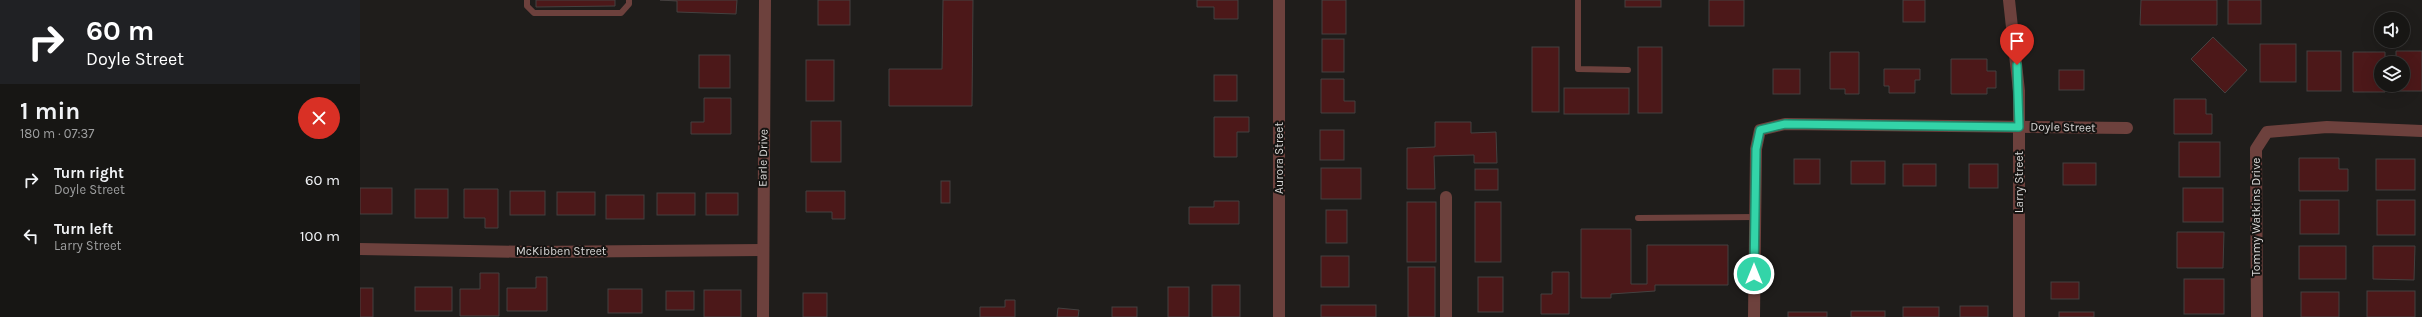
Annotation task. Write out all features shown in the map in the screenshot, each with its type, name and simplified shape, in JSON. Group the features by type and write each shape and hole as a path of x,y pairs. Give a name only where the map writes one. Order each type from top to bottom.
{"street":[{"name":"Earle Drive","path":"763,317 762,250 765,0"},
{"name":"Aurora Street","path":"1279,0 1279,317"},
{"name":"Larry Street","path":"2009,0 2016,54 2019,127 2019,317"},
{"name":"Doyle Street","path":"1755,217 1756,149 1760,130 1785,124 2127,128"},
{"name":"Tommy Watkins Drive","path":"2257,317 2256,149 2267,132 2327,127 2422,131"},
{"path":"1446,197 1446,317"},
{"path":"1754,317 1755,217"},
{"name":"McKibben Street","path":"360,249 531,252 762,250"}],"lane":[{"path":"527,0 527,6 534,13 621,13 629,4 629,0"},
{"path":"1578,0 1578,68 1628,70"},
{"path":"1638,218 1755,217"}],"building":[{"path":"536,0 615,0 615,6 536,7"},
{"path":"660,0 737,0 736,14 677,12 677,1"},
{"path":"818,0 850,0 850,25 818,25"},
{"path":"943,0 973,0 972,106 889,106 889,69 942,69"},
{"path":"1197,0 1238,0 1238,19 1214,19 1214,7 1197,7"},
{"path":"1322,0 1346,0 1346,34 1322,34"},
{"path":"1625,0 1661,0 1661,7 1625,7"},
{"path":"1709,0 1744,0 1744,26 1709,26"},
{"path":"1903,0 1925,0 1925,22 1903,22"},
{"path":"2141,0 2217,0 2217,25 2140,25"},
{"path":"2228,0 2261,0 2261,24 2228,24"},
{"path":"2213,37 2247,70 2225,93 2191,59"},
{"path":"1322,39 1344,39 1344,72 1322,72"},
{"path":"2260,44 2296,44 2296,82 2260,82"},
{"path":"1532,47 1559,47 1559,112 1532,112"},
{"path":"1638,47 1662,47 1662,113 1638,113"},
{"path":"2307,51 2341,51 2341,91 2307,91"},
{"path":"2396,51 2422,51 2422,91 2410,91 2410,56 2396,56"},
{"path":"1830,52 1859,52 1859,94 1845,94 1845,89 1830,89"},
{"path":"2353,52 2385,52 2385,56 2374,56 2374,92 2353,92"},
{"path":"699,55 730,55 730,88 699,88"},
{"path":"1951,59 1987,59 1987,71 1996,71 1996,88 1987,88 1987,94 1951,94"},
{"path":"806,60 834,60 834,101 806,101"},
{"path":"1773,69 1800,69 1800,94 1773,94"},
{"path":"1884,69 1920,69 1920,80 1915,80 1915,93 1889,93 1889,86 1884,86"},
{"path":"2059,70 2084,70 2084,90 2059,90"},
{"path":"1214,75 1237,75 1237,101 1214,101"},
{"path":"1321,79 1344,79 1344,101 1355,101 1355,113 1321,113"},
{"path":"1564,88 1629,88 1629,114 1564,114"},
{"path":"704,98 731,98 731,134 691,134 691,122 704,122"},
{"path":"2174,99 2206,99 2206,114 2212,114 2212,134 2174,134"},
{"path":"1214,117 1249,117 1249,132 1237,132 1237,157 1214,157"},
{"path":"811,121 841,121 841,162 811,162"},
{"path":"1435,122 1471,122 1471,133 1496,132 1497,163 1474,163 1474,155 1434,156 1435,189 1407,189 1407,148 1435,147"},
{"path":"1320,130 1344,130 1344,160 1320,160"},
{"path":"2179,142 2220,142 2220,177 2179,177"},
{"path":"2299,158 2339,158 2339,169 2348,169 2348,191 2299,191"},
{"path":"1794,159 1820,159 1820,184 1794,184"},
{"path":"2376,159 2415,159 2415,190 2376,190"},
{"path":"1851,161 1885,161 1885,184 1851,184"},
{"path":"2063,163 2096,163 2096,185 2063,185"},
{"path":"1903,164 1936,164 1936,186 1903,186"},
{"path":"1969,164 1998,164 1998,188 1969,188"},
{"path":"1321,168 1361,168 1361,199 1321,199"},
{"path":"1475,169 1498,169 1498,190 1475,190"},
{"path":"941,181 950,181 950,203 941,203"},
{"path":"360,188 392,188 392,214 360,214"},
{"path":"2183,188 2223,188 2223,222 2183,222"},
{"path":"415,189 448,189 448,218 415,218"},
{"path":"464,189 498,189 498,228 485,228 485,218 464,218"},
{"path":"510,191 545,191 545,215 510,215"},
{"path":"806,191 845,191 845,219 832,219 832,212 806,212"},
{"path":"557,192 595,192 595,215 557,215"},
{"path":"657,193 695,193 695,215 657,215"},
{"path":"706,193 738,193 738,215 706,215"},
{"path":"606,195 644,195 644,219 606,219"},
{"path":"2300,200 2339,200 2339,234 2300,234"},
{"path":"2377,200 2415,200 2415,235 2377,235"},
{"path":"1214,201 1239,201 1239,224 1189,224 1189,207 1214,207"},
{"path":"1407,202 1436,202 1436,262 1407,262"},
{"path":"1475,202 1501,202 1501,262 1475,262"},
{"path":"1326,210 1347,210 1347,243 1326,243"},
{"path":"1581,229 1631,229 1631,284 1647,284 1647,245 1728,245 1728,285 1655,285 1655,291 1611,294 1611,298 1581,298"},
{"path":"2177,232 2224,232 2223,268 2177,268"},
{"path":"2299,246 2346,246 2346,279 2299,279"},
{"path":"2373,246 2415,246 2414,280 2373,279"},
{"path":"1321,256 1349,256 1349,287 1321,287"},
{"path":"1408,267 1435,267 1435,317 1408,317"},
{"path":"1552,272 1569,272 1569,314 1541,314 1541,294 1552,294"},
{"path":"480,273 499,273 499,316 460,316 460,289 480,289"},
{"path":"536,277 547,277 547,311 507,311 507,288 536,288"},
{"path":"1478,277 1503,277 1503,312 1478,312"},
{"path":"2184,279 2224,279 2224,314 2184,314"},
{"path":"2051,282 2079,282 2079,299 2051,299"},
{"path":"1212,285 1240,285 1240,317 1212,317"},
{"path":"415,287 452,287 452,311 415,311"},
{"path":"1168,287 1189,287 1189,317 1168,317"},
{"path":"360,288 373,288 373,317 360,317"},
{"path":"608,289 642,289 642,313 608,313"},
{"path":"704,290 741,290 741,317 704,317"},
{"path":"666,291 694,291 694,310 666,310"},
{"path":"2367,291 2415,291 2415,317 2367,317"},
{"path":"2301,292 2339,292 2339,317 2301,317"},
{"path":"803,293 827,293 827,317 803,317"},
{"path":"1005,300 1015,300 1015,317 980,317 980,307 1005,307"},
{"path":"1321,305 1376,305 1376,317 1321,317"},
{"path":"1960,306 1988,306 1988,317 1960,317"},
{"path":"1112,307 1137,307 1137,317 1112,317"},
{"path":"1903,307 1939,307 1939,317 1903,317"},
{"path":"1058,308 1079,310 1078,317 1057,317"},
{"path":"1851,311 1885,311 1885,317 1851,317"},
{"path":"1788,312 1827,312 1827,317 1788,317"},
{"path":"2059,312 2094,312 2094,317 2059,317"}],"route":[{"path":"1754,274 1756,149 1760,130 1785,124 2019,127 2017,65"}]}
